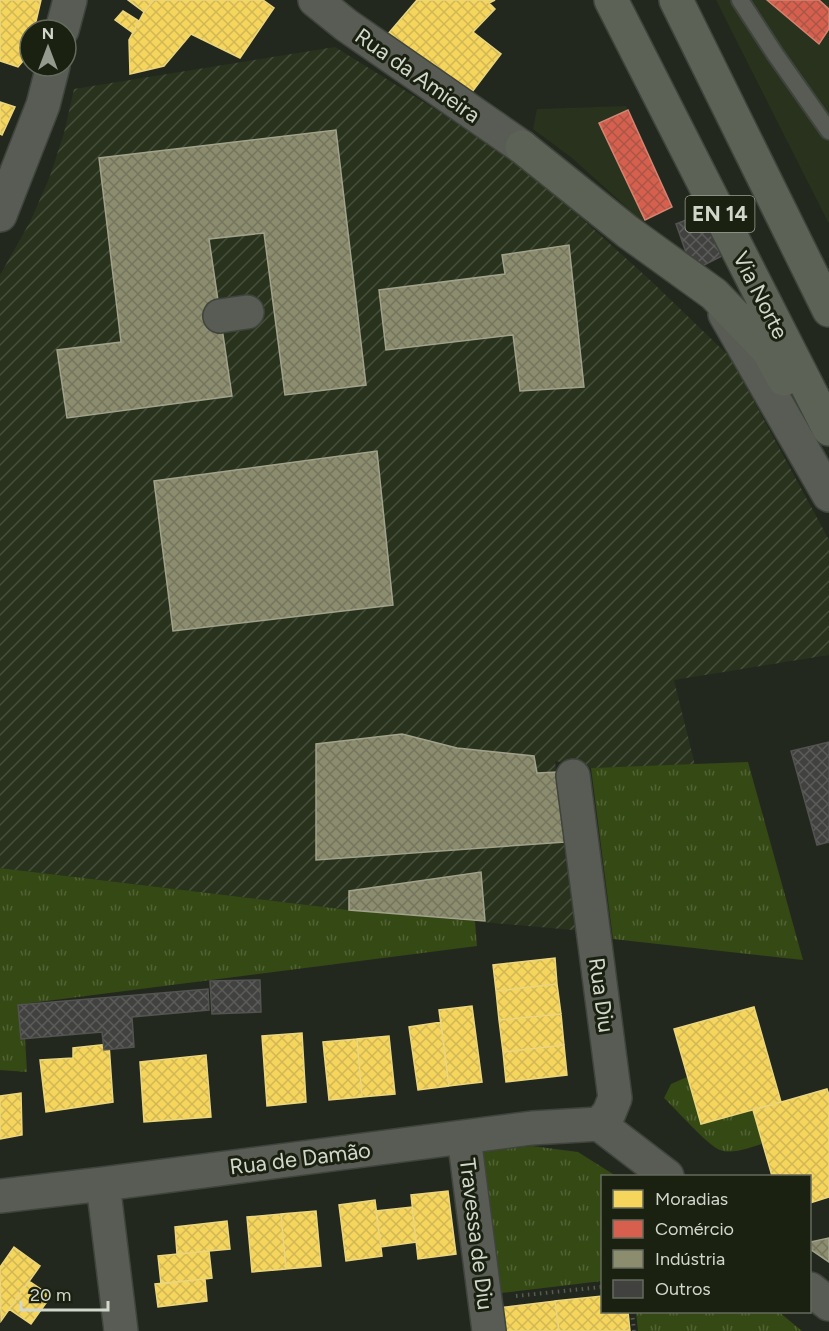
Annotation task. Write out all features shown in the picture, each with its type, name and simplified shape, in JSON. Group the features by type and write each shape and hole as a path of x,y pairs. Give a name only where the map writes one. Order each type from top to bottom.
{"highway":[{"name":"Via Norte","path":"611,0 829,429"},
{"name":"EN 14","path":"676,0 829,310"},
{"path":"522,147 628,232 714,294 768,350 796,401 829,450"}],"street":[{"path":"65,18 70,0"},
{"name":"Rua da Amieira","path":"315,0 346,25 522,147"},
{"path":"0,215 43,105 50,78"},
{"path":"714,294 829,495"},
{"name":"Rua Diu","path":"573,776 615,1098 609,1113 599,1124"},
{"path":"599,1124 666,1175"},
{"name":"Rua de Damão","path":"0,1196 532,1128 599,1124"},
{"name":"Travessa de Diu","path":"464,1137 489,1331"},
{"path":"103,1184 121,1331"},
{"path":"811,1290 829,1304"}],"lane":[{"path":"740,0 829,131"}],"path":[{"path":"485,1299 601,1287"},
{"path":"632,1313 634,1331"}],"shaded area":[{"path":"716,0 829,0 829,224"},
{"path":"335,47 517,160 650,280 730,357 829,540 829,655 674,680 695,765 591,768 555,761 565,842 584,931 349,910 0,868 0,275 31,220 50,176 64,133 74,89"},
{"path":"626,106 672,207 642,221 572,158 533,129 537,109"}],"green space":[{"path":"748,762 803,960 613,939 591,768"},
{"path":"0,868 349,910 475,921 477,946 23,1004 27,1072 0,1070"},
{"path":"687,1077 701,1124 753,1110 762,1144 730,1152 720,1150 707,1141 664,1098 671,1084"},
{"path":"532,1146 578,1152 614,1175 601,1175 601,1281 501,1293 482,1151"},
{"path":"636,1313 780,1313 802,1331 638,1331"}],"building: Moradias":[{"path":"0,0 41,0 37,18 18,18 18,67 0,61"},
{"path":"128,0 154,0 144,12"},
{"path":"154,0 263,0 274,8 240,58 191,34 164,66 130,74 129,40 144,12"},
{"path":"417,0 495,0 489,3 495,9 473,32 501,54 469,96 388,34"},
{"path":"123,11 139,21 133,33 115,20"},
{"path":"0,102 15,107 2,135 0,134"},
{"path":"555,958 557,984 496,991 493,965"},
{"path":"557,984 561,1014 499,1020 496,991"},
{"path":"472,1006 482,1082 449,1086 439,1010"},
{"path":"754,1007 781,1102 701,1124 674,1029"},
{"path":"561,1014 564,1045 503,1052 499,1020"},
{"path":"441,1022 449,1086 418,1090 409,1027"},
{"path":"302,1033 306,1102 267,1106 262,1036"},
{"path":"389,1036 395,1094 362,1097 357,1039"},
{"path":"357,1039 362,1097 329,1100 323,1042"},
{"path":"109,1044 113,1102 46,1112 40,1060 73,1058 73,1048"},
{"path":"564,1045 567,1075 506,1082 503,1052"},
{"path":"206,1055 211,1117 144,1122 140,1062"},
{"path":"827,1089 829,1095 829,1197 811,1203 811,1175 772,1175 753,1110"},
{"path":"21,1093 22,1135 0,1139 0,1096"},
{"path":"448,1191 456,1254 418,1259 411,1195"},
{"path":"375,1200 382,1256 346,1261 339,1205"},
{"path":"412,1207 416,1242 381,1247 376,1211"},
{"path":"316,1211 321,1266 286,1269 281,1214"},
{"path":"281,1214 286,1269 252,1272 247,1217"},
{"path":"227,1221 230,1249 177,1254 175,1227"},
{"path":"14,1247 40,1266 1,1321 0,1267"},
{"path":"209,1251 212,1278 161,1284 158,1256"},
{"path":"205,1279 207,1301 158,1307 155,1284"},
{"path":"29,1281 51,1296 31,1324 9,1309"},
{"path":"601,1296 601,1313 628,1313 630,1331 559,1331 555,1301"},
{"path":"555,1301 559,1331 494,1331 491,1309"}],"building: Comércio":[{"path":"767,0 819,0 829,9 829,29 819,44"},
{"path":"628,110 672,207 645,220 599,123"}],"building: Indústria":[{"path":"336,130 366,385 285,395 264,233 209,239 232,396 67,418 57,350 121,342 99,158"},
{"path":"569,245 584,387 520,391 513,335 386,350 379,290 505,274 502,255"},
{"path":"377,451 393,605 173,631 154,481"},
{"path":"402,734 457,748 534,756 537,773 557,772 565,842 316,860 316,744"},
{"path":"481,872 485,921 349,910 349,891"},
{"path":"829,1238 829,1262 811,1250 811,1242"}],"building: Outros":[{"path":"704,213 724,255 698,268 688,258 676,224"},
{"path":"829,742 829,842 817,845 791,751"},
{"path":"260,980 261,1012 212,1014 210,981"},
{"path":"208,989 209,1010 132,1017 134,1047 104,1050 102,1032 21,1039 18,1005"}]}
